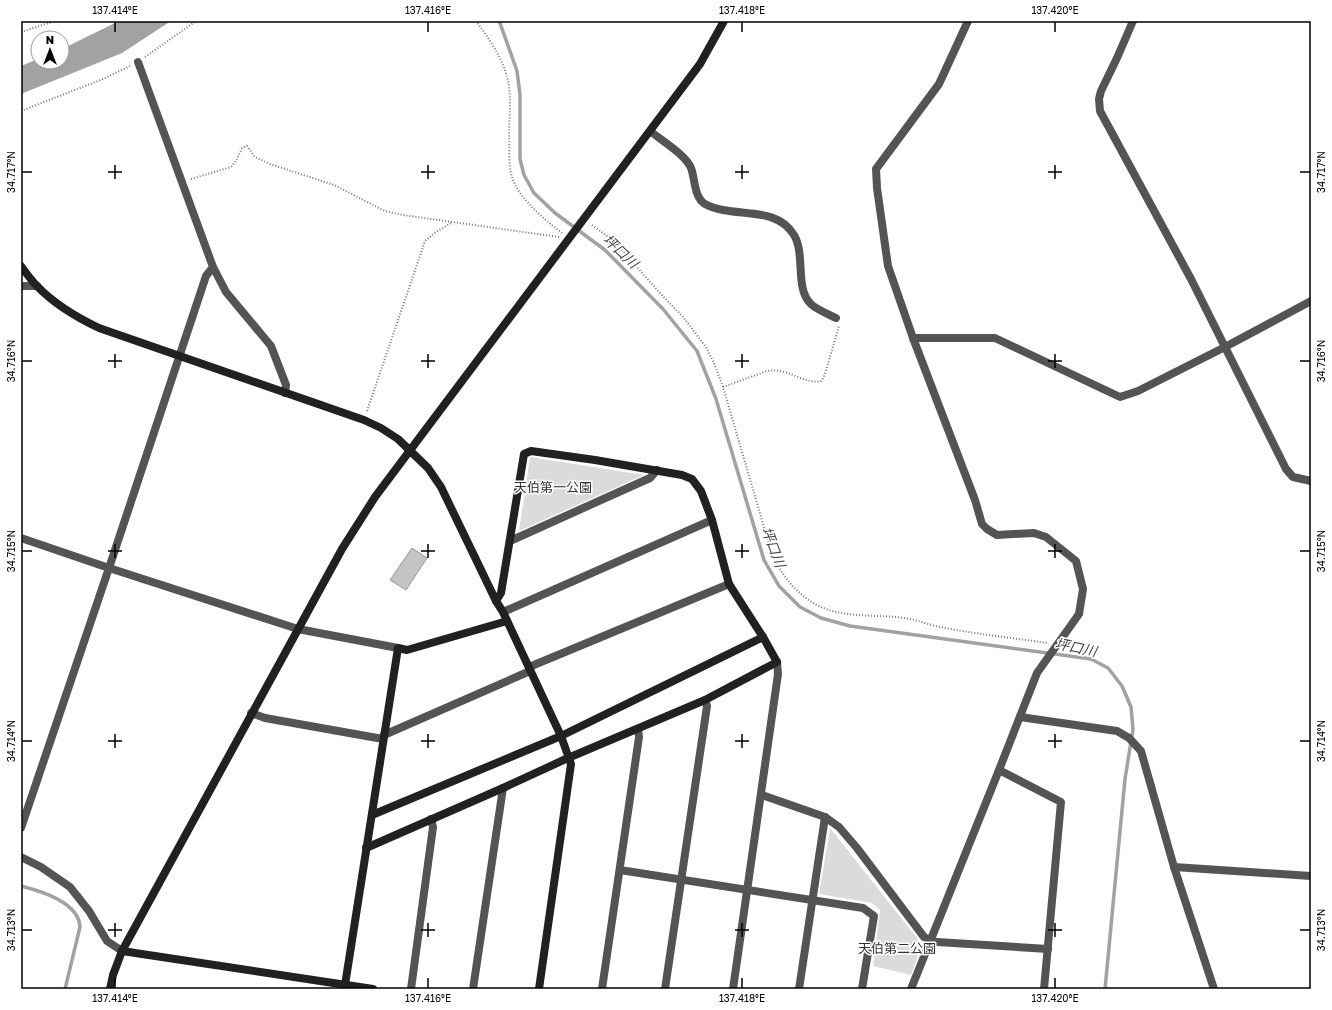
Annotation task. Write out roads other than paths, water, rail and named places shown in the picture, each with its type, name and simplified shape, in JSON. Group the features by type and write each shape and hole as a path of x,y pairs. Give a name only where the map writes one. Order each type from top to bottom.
{"street":[{"path":"110,989 113,975 122,951 342,549 375,497 700,64 724,21"},
{"path":"911,989 1037,673 1079,614 1083,589 1076,561 1046,537 1034,533 996,535 982,524 975,500 913,338 888,266 877,188 876,169 939,84 968,21"},
{"path":"1133,21 1101,91 1099,99 1100,110 1191,279 1286,469 1293,477 1311,481"},
{"path":"138,62 213,267 226,292 271,346 286,385 285,392"},
{"path":"650,131 683,157 690,167 698,195 703,203 717,209 768,216 784,223 794,236 800,249 805,298 812,306 836,318"},
{"path":"21,266 37,286 59,305 80,319 98,328 180,355 364,420 392,435 428,468 441,487 496,601 503,612 561,736 571,764 539,989"},
{"path":"21,828 206,276 213,267"},
{"path":"21,286 37,286"},
{"path":"913,338 995,338 1120,397 1138,391 1311,301"},
{"path":"496,601 501,593 524,454 531,451 658,470 692,479 701,491 712,520 730,584 777,662 778,674 762,795 733,989"},
{"path":"510,541 650,478 658,470"},
{"path":"503,612 712,520"},
{"path":"21,538 298,629 407,650 507,621"},
{"path":"251,713 266,718 383,737 530,669 730,584"},
{"path":"372,815 561,736 763,637"},
{"path":"344,987 398,648"},
{"path":"366,848 432,820 568,758 705,700 777,662"},
{"path":"665,989 707,706 705,700"},
{"path":"1020,717 1117,731 1129,738 1141,751 1174,867 1214,989"},
{"path":"602,989 639,737 638,729"},
{"path":"999,770 1061,802 1044,989"},
{"path":"473,989 503,788"},
{"path":"762,795 825,817 839,827 924,937 936,942 1048,949"},
{"path":"799,989 825,817"},
{"path":"411,989 433,827 432,820"},
{"path":"21,857 41,866 70,887 89,911 107,941 122,951 344,987 373,989"},
{"path":"1174,867 1311,876"},
{"path":"620,870 863,908 874,916 862,989"}],"waterway":[{"name":"坪口川","path":"498,21 517,71 520,95 520,159 524,175 534,193 555,213 605,250 663,309 697,351 716,399 764,560 779,586 800,607 821,618 850,626 1091,659 1108,668 1122,686 1131,707 1133,729 1125,779 1105,989"},
{"path":"21,886 39,891 58,899 73,911 78,919 80,927 65,989"}],"park label":[{"name":"天伯第一公園","path":"553,487"},
{"name":"天伯第二公園","path":"897,948"}]}
